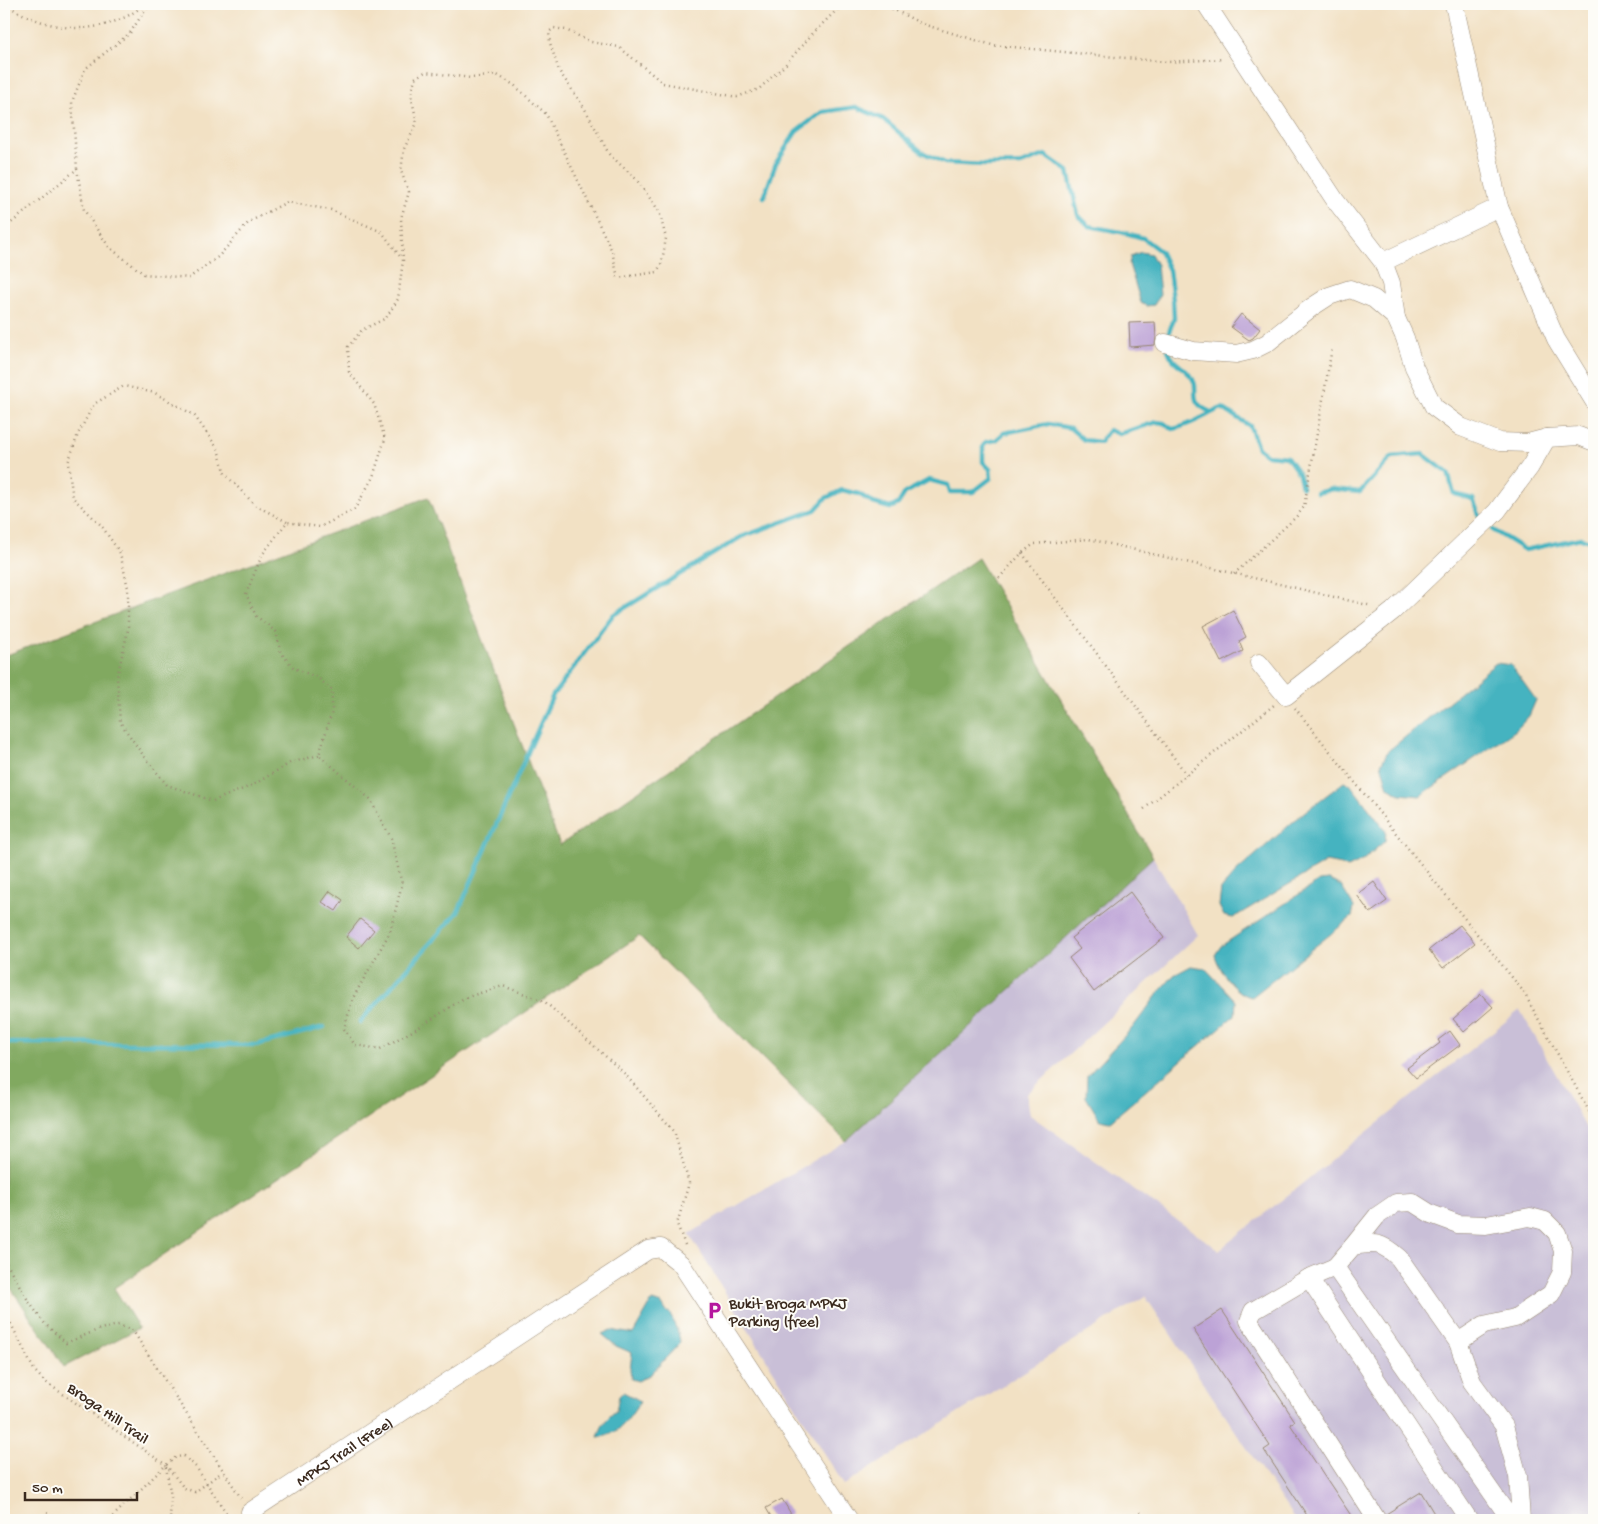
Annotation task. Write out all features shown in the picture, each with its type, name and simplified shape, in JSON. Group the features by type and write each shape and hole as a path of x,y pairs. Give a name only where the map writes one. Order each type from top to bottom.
{"lane":[{"path":"1206,4 1335,200 1383,262 1391,282 1396,318 1405,338 1414,368 1434,407 1461,427 1500,442 1528,443 1546,438 1579,436 1594,442"},
{"path":"1454,4 1499,208 1556,339 1594,401"},
{"path":"1383,262 1499,208"},
{"path":"1165,342 1193,351 1236,354 1253,350 1267,343 1329,296 1350,289 1374,300 1396,318"},
{"path":"1258,663 1286,696 1393,611 1497,511 1530,467 1546,438"},
{"path":"1378,1520 1249,1321 1253,1311 1309,1278 1335,1267 1377,1216 1396,1203 1412,1202 1431,1214 1458,1224 1486,1225 1530,1217 1545,1221 1556,1233 1563,1251 1562,1272 1550,1294 1516,1318 1484,1325 1458,1342"},
{"path":"1353,1246 1369,1243 1387,1247 1399,1258 1458,1342 1472,1382 1504,1426 1518,1476 1522,1520"},
{"name":"MPKJ Trail (Free)","path":"250,1512 648,1250 661,1248 681,1264 849,1520"},
{"path":"1335,1267 1510,1520"},
{"path":"1309,1278 1469,1520"}],"path":[{"path":"5,4 20,13 52,26 88,29 123,18 148,4"},
{"path":"148,4 130,33 85,69 72,102 84,210 108,247 144,274 188,278 218,257 249,222 287,202 332,210 382,232 403,260"},
{"path":"319,755 290,763 253,785 213,801 167,785 120,722 117,677 128,630 128,588 120,552 101,525 73,498 68,463 78,434 94,404 124,386 155,393 194,415 218,450 225,474 255,505 287,522 320,527 337,518 355,508 373,477 385,438 374,404 349,372 348,347 362,330 386,318 398,298 403,260 401,218 409,192 401,171 404,149 417,123 411,95 415,78 425,72 471,78 498,75 514,85 546,114 612,251 618,278 657,272 662,262 666,238 659,211 636,179 609,154 585,109 559,71 550,43 549,32 554,28 566,30 591,42 620,47 663,83 737,97 759,89 786,66 814,32 843,4"},
{"path":"883,4 922,24 992,45 1167,62 1240,58"},
{"path":"4,229 78,169"},
{"path":"1234,574 1296,517 1304,507 1332,348"},
{"path":"287,522 262,556 246,594 256,616 276,632 281,653 294,668 318,678 332,690 332,712 319,755"},
{"path":"998,578 1022,553 1034,544 1089,539 1393,611"},
{"path":"1022,553 1186,775"},
{"path":"1144,809 1286,696 1523,991 1594,1120"},
{"path":"319,755 370,799 391,838 402,884 390,932 353,998 344,1029 355,1045 380,1049 423,1025 464,998 503,986 544,1001 624,1073 674,1131 689,1184 677,1224 685,1246"},
{"path":"4,1259 29,1302 45,1324 66,1344 100,1329 119,1325 133,1331 222,1472 250,1512"},
{"name":"Broga Hill Trail","path":"4,1310 34,1370 44,1381 166,1465 184,1488 195,1492 222,1472"},
{"path":"109,1520 166,1465 176,1457 184,1456 196,1467 231,1520"},
{"path":"166,1465 171,1497 170,1520"},
{"path":"1140,1512 1144,1520"},
{"path":"40,1520 46,1513 49,1514 52,1520"}],"shaded area":[{"path":"1153,857 1198,935 1027,1094 1030,1115 1219,1250 1520,1010 1594,1142 1594,1520 1295,1520 1145,1296 844,1485 689,1234 846,1141"}],"green space":[{"path":"428,497 560,845 978,558 1153,857 846,1141 639,936 114,1288 139,1328 64,1367 4,1278 4,656"}],"water":[{"path":"1141,252 1151,254 1157,265 1160,295 1154,305 1146,306 1141,303 1129,264 1131,256"},
{"path":"1496,663 1511,665 1536,700 1529,716 1516,730 1420,796 1400,794 1388,787 1381,764 1388,751"},
{"path":"1344,782 1350,784 1386,831 1385,841 1362,861 1348,868 1326,862 1233,918 1224,916 1219,906 1221,889 1236,872 1303,813"},
{"path":"1329,880 1341,886 1354,907 1352,917 1252,997 1234,987 1224,974 1215,955 1221,946 1319,881"},
{"path":"1191,966 1205,968 1236,1001 1235,1015 1109,1122 1100,1120 1086,1097 1087,1076 1133,1027 1174,975"},
{"path":"652,1301 662,1304 666,1311 670,1313 678,1332 680,1343 651,1374 638,1381 631,1379 632,1353 616,1346 602,1334 611,1330 633,1334"},
{"path":"623,1392 640,1402 628,1420 617,1430 612,1434 598,1437 605,1422 616,1411 619,1396"}],"building":[{"path":"1241,314 1260,329 1249,340 1231,327"},
{"path":"1155,322 1155,345 1130,347 1129,323"},
{"path":"1233,610 1246,637 1239,641 1243,651 1221,662 1203,626"},
{"path":"1374,882 1387,901 1370,913 1357,895"},
{"path":"330,891 343,900 336,911 322,902"},
{"path":"1130,892 1164,938 1094,992 1069,958 1080,949 1071,938"},
{"path":"360,919 374,930 359,948 346,937"},
{"path":"1460,925 1475,943 1443,968 1429,950"},
{"path":"1481,994 1493,1007 1464,1032 1453,1019"},
{"path":"1450,1031 1460,1045 1416,1078 1407,1068 1440,1043 1438,1040"},
{"path":"1222,1310 1295,1421 1290,1424 1354,1520 1310,1520 1264,1450 1270,1446 1193,1329"},
{"path":"1421,1492 1438,1520 1388,1520 1386,1514"},
{"path":"782,1499 791,1514 780,1520 773,1520 766,1508"}],"waterway":[{"path":"764,197 776,163 796,132 822,112 856,107 883,119 922,152 945,163 1021,164 1045,155 1068,171 1078,215 1089,226 1143,238 1160,251 1169,270 1173,300 1174,318 1168,335"},
{"path":"1168,350 1174,361 1193,379 1198,403 1211,412"},
{"path":"360,1022 458,912 553,695 613,615 741,537 815,510 826,498 842,490 859,494 873,503 890,508 898,504 905,493 929,480 948,485 950,492 973,492 991,478 990,469 983,462 983,446 986,442 996,440 1004,433 1048,424 1070,428 1084,440 1100,442 1109,430 1119,434 1157,422 1164,423 1172,429 1178,428 1222,408 1250,426 1258,448 1267,455 1287,457 1299,474 1302,487"},
{"path":"1317,493 1332,489 1360,492 1392,457 1423,454 1448,473 1454,494 1473,499 1480,518"},
{"path":"1493,530 1525,550 1581,538 1594,543"},
{"path":"4,1043 256,1045 324,1027"}],"place":[{"name":"Bukit Broga MPKJ Parking (free)","path":"715,1311"}]}
